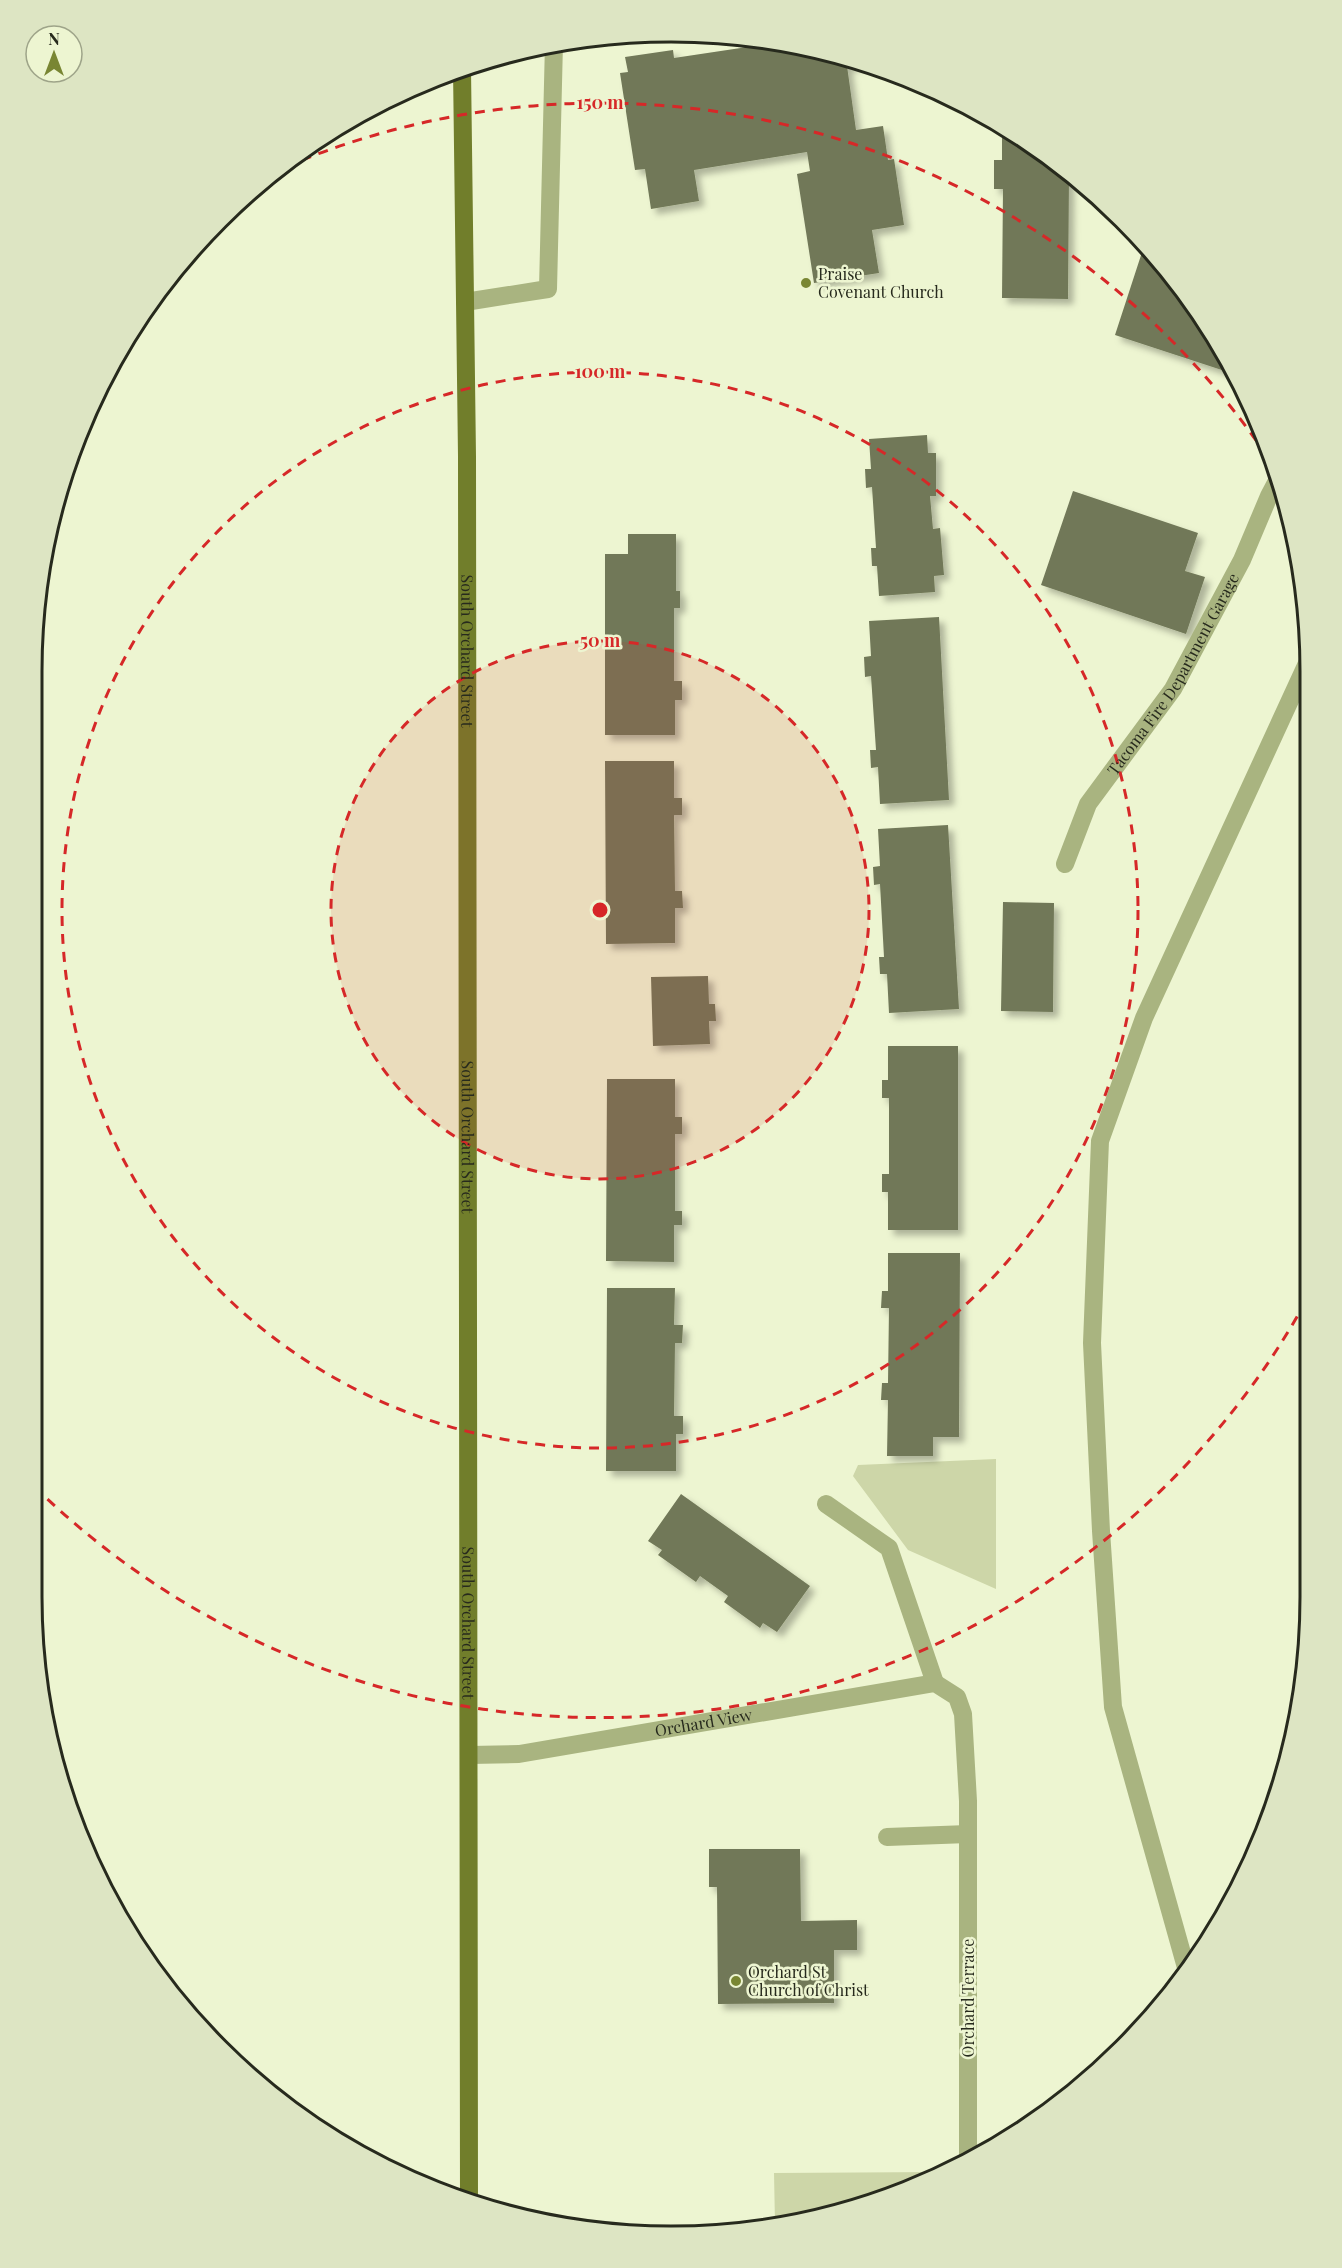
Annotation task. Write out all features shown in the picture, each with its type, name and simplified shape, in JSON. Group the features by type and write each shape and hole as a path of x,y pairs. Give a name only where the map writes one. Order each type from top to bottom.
{"main road":[{"name":"South Orchard Street","path":"462,78 467,456 469,2193"}],"street":[{"path":"465,302 548,289 554,53"},
{"name":"Tacoma Fire Department Garage","path":"1065,864 1088,804 1173,689 1242,560 1273,488"},
{"path":"1184,1960 1113,1707 1101,1531 1092,1343 1100,1141 1143,1018 1300,678"},
{"path":"826,1504 889,1548 934,1683"},
{"name":"Orchard View","path":"470,1755 519,1754 934,1683"},
{"name":"Orchard Terrace","path":"934,1683 957,1697 963,1714 968,1801 968,2151"},
{"path":"887,1837 968,1834"}],"green space":[{"path":"996,1459 996,1589 908,1550 853,1476 858,1465"},
{"path":"925,2172 873,2193 834,2205 775,2217 774,2173"}],"building":[{"path":"749,47 794,54 847,67 856,130 883,126 888,160 894,159 904,225 872,230 879,273 814,283 797,174 810,171 807,152 694,170 699,201 651,209 645,169 635,170 620,73 628,72 625,57 673,50 674,58"},
{"path":"1002,136 1069,184 1068,299 1002,298 1003,189 994,189 994,160 1002,160"},
{"path":"1142,253 1194,322 1223,371 1115,335"},
{"path":"927,435 928,453 936,453 936,496 930,496 933,529 940,528 944,575 934,576 935,592 879,596 877,566 872,566 871,548 876,548 872,487 866,488 865,469 871,469 869,439"},
{"path":"1073,491 1198,533 1185,571 1205,577 1186,634 1041,585"},
{"path":"628,534 676,534 676,591 680,591 680,608 674,608 674,681 682,681 682,700 675,700 675,735 605,735 605,554 628,554"},
{"path":"939,617 949,800 880,804 878,767 871,768 870,750 876,750 871,676 865,677 864,657 871,656 869,621"},
{"path":"605,761 674,761 674,798 682,798 682,815 674,815 675,891 682,891 683,908 675,908 675,943 606,944"},
{"path":"948,825 959,1009 889,1013 887,974 880,974 879,957 884,957 880,884 874,885 873,867 880,866 878,829"},
{"path":"1003,902 1054,903 1053,1012 1001,1011"},
{"path":"708,976 709,1004 715,1004 716,1021 709,1021 710,1044 653,1046 651,977"},
{"path":"888,1046 958,1046 958,1230 888,1230 888,1192 882,1192 882,1174 889,1174 889,1098 882,1098 882,1080 888,1080"},
{"path":"607,1079 675,1079 675,1117 682,1117 682,1134 675,1134 675,1211 682,1211 682,1225 674,1225 674,1262 606,1261"},
{"path":"888,1253 960,1253 959,1437 933,1437 933,1456 887,1456 888,1400 881,1400 882,1383 888,1383 889,1308 881,1308 882,1291 888,1291"},
{"path":"607,1288 675,1288 674,1325 683,1325 682,1343 675,1343 674,1416 683,1416 683,1434 676,1434 676,1471 606,1471"},
{"path":"681,1494 810,1586 777,1632 763,1623 760,1628 724,1602 728,1596 700,1576 696,1582 658,1555 662,1550 648,1541"},
{"path":"709,1849 800,1849 801,1921 857,1920 857,1950 834,1950 834,2003 718,2004 717,1887 709,1887"}],"place":[{"name":"Praise Covenant Church","path":"806,283"},
{"name":"Orchard St Church of Christ","path":"736,1981"}]}
